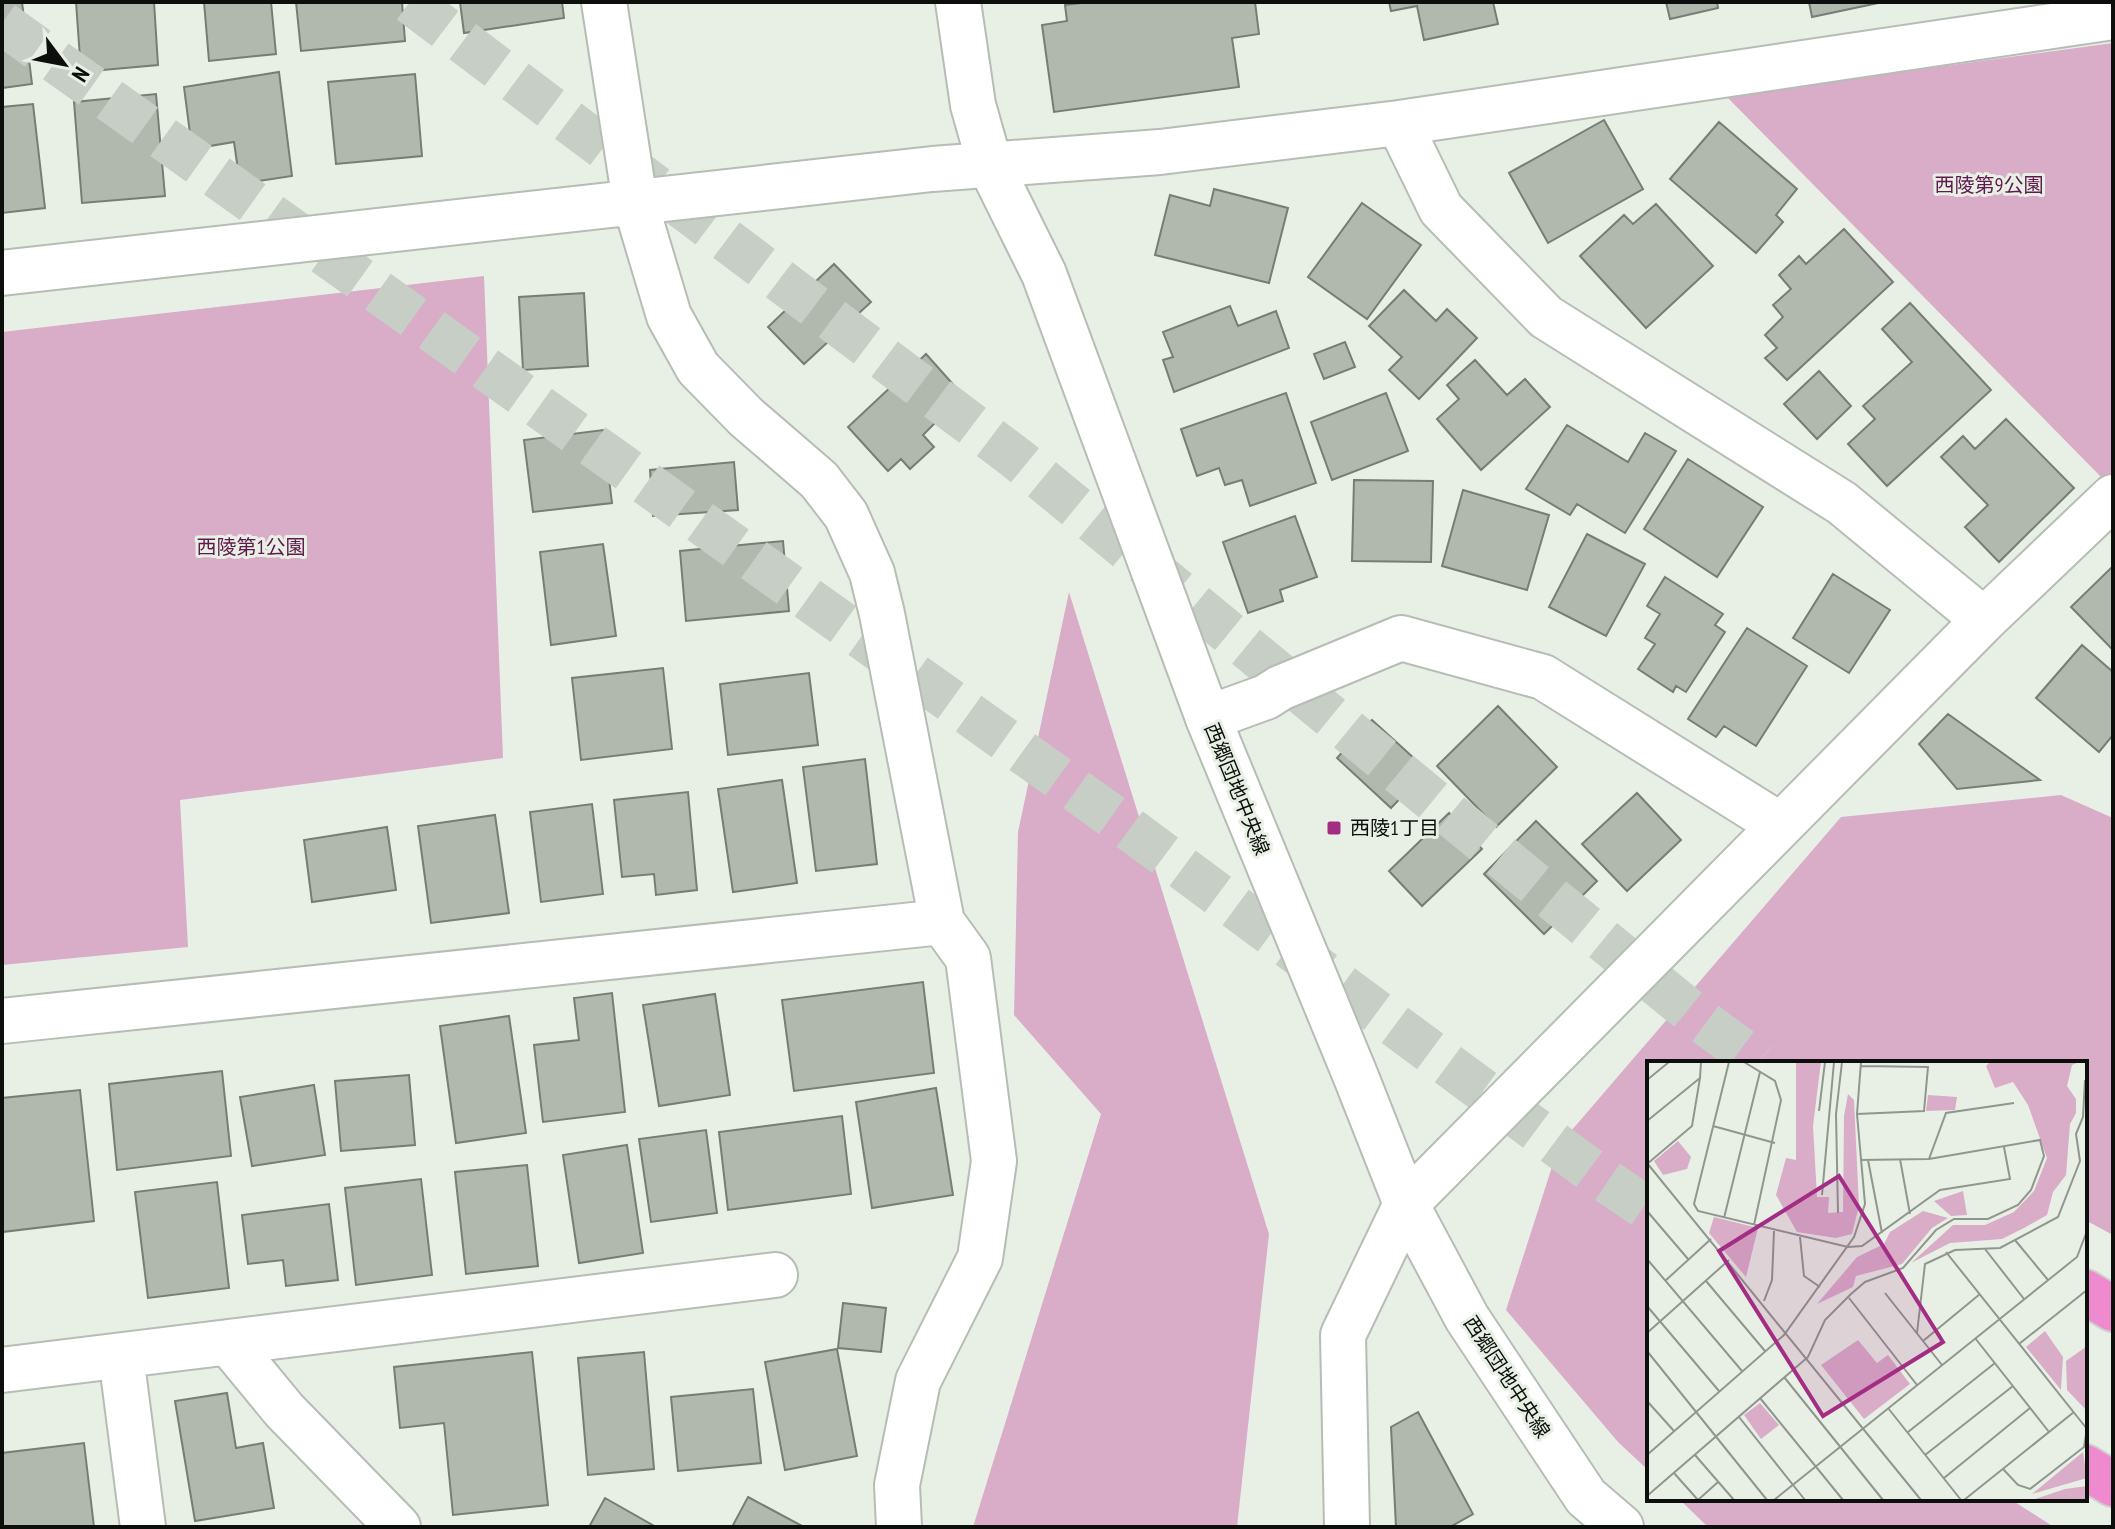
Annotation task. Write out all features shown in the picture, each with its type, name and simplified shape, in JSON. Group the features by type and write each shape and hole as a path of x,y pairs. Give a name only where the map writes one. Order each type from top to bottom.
{"highway":[{"path":"2087,1293 2113,1309"},
{"path":"2087,1468 2113,1484"}],"street":[{"path":"604,2 635,202 669,316 698,368 746,417 819,480 846,515 872,573 882,614 942,922 968,958 994,1161 980,1258 918,1381 897,1485 899,1527"},
{"name":"西郷団地中央線","path":"958,2 973,105 990,165 1044,274 1208,718 1406,1204 1467,1318 1586,1497 1621,1527"},
{"path":"2,273 932,169 1160,152 1399,123 1970,20 2113,17"},
{"path":"1399,123 1441,209 1546,317 1842,503 1984,620"},
{"path":"1347,1527 1343,1335 1406,1204 1984,620 2113,497"},
{"path":"1208,718 1266,697 1280,688 1401,638 1543,677 1780,825"},
{"path":"2,1021 942,922"},
{"path":"2,1370 775,1275"},
{"path":"228,1342 284,1410 398,1527"},
{"path":"121,1356 143,1527"}],"green space":[{"name":"西陵第9公園","path":"2113,43 2113,471 2104,480 1726,96"},
{"name":"西陵第1公園","path":"484,276 503,758 180,800 188,947 2,965 2,332"},
{"path":"1069,592 1269,1234 1237,1527 973,1527 1101,1114 1014,1015 1018,832"},
{"path":"2061,795 2113,818 2113,1235 2087,1221 2087,1061 1647,1061 1647,1469 1618,1442 1506,1310 1559,1145 1841,817"},
{"path":"1681,1501 2013,1501 2054,1527 1708,1527"}],"building":[{"path":"2,2 22,2 32,84 2,88"},
{"path":"76,2 154,2 158,65 81,72"},
{"path":"204,2 271,2 276,54 209,61"},
{"path":"296,2 402,2 405,41 301,51"},
{"path":"460,2 562,2 564,18 464,33"},
{"path":"1089,2 1255,2 1259,34 1232,38 1239,87 1054,112 1042,25 1067,21 1065,5"},
{"path":"1389,2 1493,2 1498,24 1424,40 1417,6 1391,11"},
{"path":"1666,2 1717,2 1718,8 1670,19"},
{"path":"1809,2 1883,2 1812,17"},
{"path":"279,72 292,176 240,184 234,142 192,149 184,87"},
{"path":"415,74 422,156 336,164 328,82"},
{"path":"156,94 165,196 82,203 74,102"},
{"path":"33,104 45,208 2,213 2,107"},
{"path":"1604,120 1643,189 1548,243 1509,173"},
{"path":"1719,122 1797,189 1776,215 1783,222 1756,253 1670,179"},
{"path":"1214,189 1288,208 1269,283 1155,255 1170,195 1210,206"},
{"path":"1362,203 1421,245 1367,319 1308,277"},
{"path":"1656,204 1713,266 1646,328 1580,256 1624,215 1633,224"},
{"path":"1844,229 1893,282 1787,380 1765,358 1777,348 1765,335 1783,317 1773,305 1791,289 1779,275 1799,256 1806,264"},
{"path":"834,264 871,302 804,364 768,327"},
{"path":"1404,290 1436,321 1447,309 1477,338 1419,399 1389,370 1402,357 1369,326"},
{"path":"584,293 588,366 523,370 519,297"},
{"path":"1910,303 1991,390 1887,486 1848,444 1875,419 1863,406 1912,362 1882,329"},
{"path":"1230,306 1238,326 1276,311 1289,348 1174,392 1163,360 1173,357 1163,332"},
{"path":"1345,342 1355,367 1324,379 1314,354"},
{"path":"926,354 959,391 935,414 939,419 923,435 934,447 910,469 901,459 888,471 848,427"},
{"path":"1475,360 1507,395 1525,379 1550,407 1481,470 1437,419 1459,399 1447,385"},
{"path":"1819,371 1851,406 1817,439 1784,404"},
{"path":"1286,393 1316,483 1250,506 1242,480 1225,485 1219,468 1197,476 1181,429"},
{"path":"1386,393 1408,451 1332,480 1311,422"},
{"path":"2006,419 2074,488 1999,562 1965,527 1988,505 1941,457 1963,436 1975,449"},
{"path":"1567,425 1628,462 1645,433 1676,451 1625,533 1577,504 1570,515 1526,489"},
{"path":"603,430 612,503 533,512 524,440"},
{"path":"1688,459 1763,507 1717,577 1644,529"},
{"path":"734,462 738,510 653,516 650,470"},
{"path":"1354,480 1433,481 1431,562 1352,561"},
{"path":"1463,490 1549,515 1527,590 1442,566"},
{"path":"1295,516 1317,577 1280,590 1283,601 1248,613 1223,542"},
{"path":"1587,534 1645,564 1606,636 1549,607"},
{"path":"783,541 789,611 686,621 680,551"},
{"path":"603,544 616,636 551,645 540,552"},
{"path":"2113,566 2113,650 2071,607"},
{"path":"1833,574 1890,610 1849,673 1793,638"},
{"path":"1665,577 1723,614 1715,625 1725,632 1686,692 1676,686 1673,692 1638,669 1655,644 1645,638 1660,614 1647,606"},
{"path":"1747,628 1807,666 1756,746 1724,726 1716,737 1688,719"},
{"path":"2082,645 2113,672 2113,735 2099,752 2036,698"},
{"path":"663,668 672,749 581,760 572,678"},
{"path":"809,673 818,745 728,755 720,684"},
{"path":"1498,706 1557,767 1496,827 1437,766"},
{"path":"1948,714 2040,780 1957,789 1919,744"},
{"path":"1372,720 1427,770 1391,808 1337,758"},
{"path":"865,759 877,864 816,871 803,767"},
{"path":"782,780 797,883 733,892 718,789"},
{"path":"688,792 697,890 656,895 654,874 622,877 614,800"},
{"path":"1637,793 1681,840 1627,891 1582,844"},
{"path":"592,804 603,894 541,902 530,812"},
{"path":"1449,813 1482,849 1422,906 1389,871"},
{"path":"495,815 509,913 431,923 418,826"},
{"path":"1536,821 1597,881 1544,934 1484,874"},
{"path":"387,827 396,890 312,902 304,840"},
{"path":"923,982 934,1073 794,1091 782,1000"},
{"path":"612,993 625,1112 543,1122 534,1045 579,1040 574,998"},
{"path":"715,994 730,1095 659,1106 643,1005"},
{"path":"509,1016 526,1133 456,1143 440,1026"},
{"path":"222,1071 231,1156 117,1170 109,1084"},
{"path":"409,1075 415,1145 341,1151 335,1081"},
{"path":"314,1085 325,1155 252,1166 240,1097"},
{"path":"936,1088 953,1195 872,1208 856,1102"},
{"path":"80,1090 94,1221 2,1232 2,1098"},
{"path":"842,1116 851,1194 728,1210 719,1132"},
{"path":"706,1130 717,1213 651,1222 639,1139"},
{"path":"627,1145 643,1253 579,1263 563,1155"},
{"path":"527,1165 538,1266 466,1274 455,1172"},
{"path":"421,1179 432,1275 356,1285 345,1188"},
{"path":"217,1182 229,1288 148,1298 135,1192"},
{"path":"329,1204 338,1280 286,1286 283,1260 248,1264 242,1215"},
{"path":"843,1303 886,1308 881,1352 838,1348"},
{"path":"837,1349 857,1456 785,1470 765,1362"},
{"path":"532,1352 548,1505 453,1515 444,1423 400,1428 394,1367"},
{"path":"644,1352 654,1469 588,1475 578,1358"},
{"path":"753,1389 761,1463 678,1471 671,1397"},
{"path":"227,1393 236,1448 263,1443 274,1508 195,1521 175,1401"},
{"path":"1418,1412 1473,1514 1450,1527 1396,1527 1391,1427"},
{"path":"84,1443 94,1527 2,1527 2,1453"},
{"path":"748,1497 804,1527 732,1527"},
{"path":"605,1498 656,1527 589,1527"}],"tunnel":[{"path":"410,2 1016,458 1698,1018 1756,1061"},
{"path":"2,23 1116,819 1593,1172 1647,1209"}],"place":[{"name":"西陵1丁目","path":"1334,828"}]}
